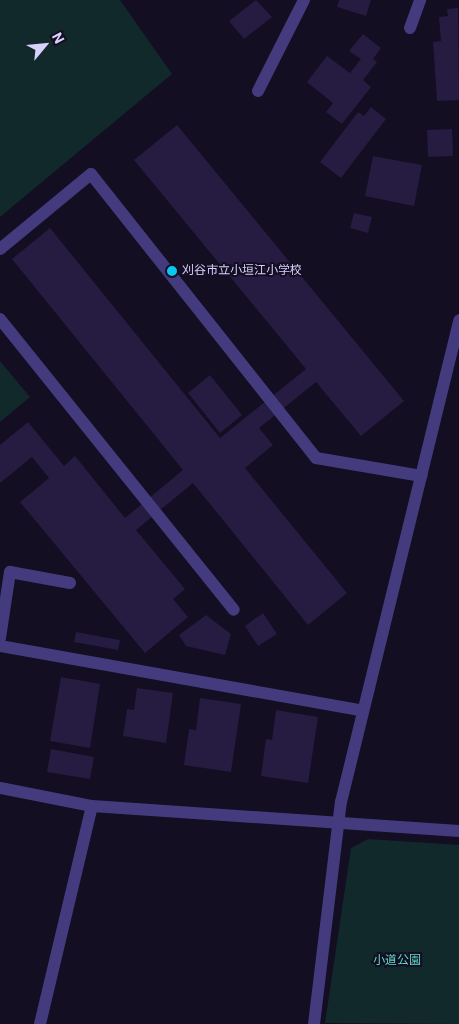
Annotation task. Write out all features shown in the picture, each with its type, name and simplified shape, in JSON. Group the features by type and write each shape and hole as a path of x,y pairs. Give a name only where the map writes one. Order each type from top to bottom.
{"street":[{"path":"258,91 304,0"},
{"path":"410,28 420,0"},
{"path":"0,249 91,174 316,458 421,476"},
{"path":"0,319 234,610"},
{"path":"314,1024 338,823 362,710 459,320"},
{"path":"0,638 5,571 70,583"},
{"path":"0,646 362,710"},
{"path":"0,788 92,806 459,831"},
{"path":"40,1024 92,806"}],"green space":[{"path":"0,0 120,0 172,74 0,217"},
{"path":"0,361 30,397 0,422"},
{"name":"小道公園","path":"368,839 459,845 459,1024 325,1023 351,848"}],"building":[{"path":"256,0 272,17 244,39 229,21"},
{"path":"339,0 371,0 366,16 337,7"},
{"path":"458,8 459,100 437,101 433,42 441,41 439,17 448,16 447,9"},
{"path":"363,34 381,48 373,59 377,62 363,80 371,87 342,124 326,112 333,103 307,82 327,56 350,73 361,59 349,51"},
{"path":"371,107 386,119 341,178 320,162 358,112 364,116"},
{"path":"177,125 404,401 361,436 316,382 259,428 273,445 245,468 347,593 308,625 193,483 136,530 185,589 173,599 188,617 145,653 20,502 49,478 32,457 0,483 0,445 28,422 64,466 75,456 125,518 183,470 12,259 50,228 220,438 306,369 134,160"},
{"path":"452,129 453,156 428,157 427,130"},
{"path":"373,156 422,165 414,206 365,196"},
{"path":"354,213 372,217 368,233 350,228"},
{"path":"210,375 242,415 220,433 188,393"},
{"path":"263,613 277,634 258,646 245,626"},
{"path":"206,615 231,634 225,655 186,646 179,635"},
{"path":"76,632 120,640 118,650 74,642"},
{"path":"61,677 100,684 90,748 50,741"},
{"path":"137,688 173,693 166,743 123,736 127,709 134,710"},
{"path":"200,698 241,704 231,772 184,765 189,729 196,730"},
{"path":"276,710 318,717 308,783 261,776 266,739 272,740"},
{"path":"51,749 94,757 90,779 47,772"}],"place":[{"name":"刈谷市立小垣江小学校","path":"172,271"}]}
